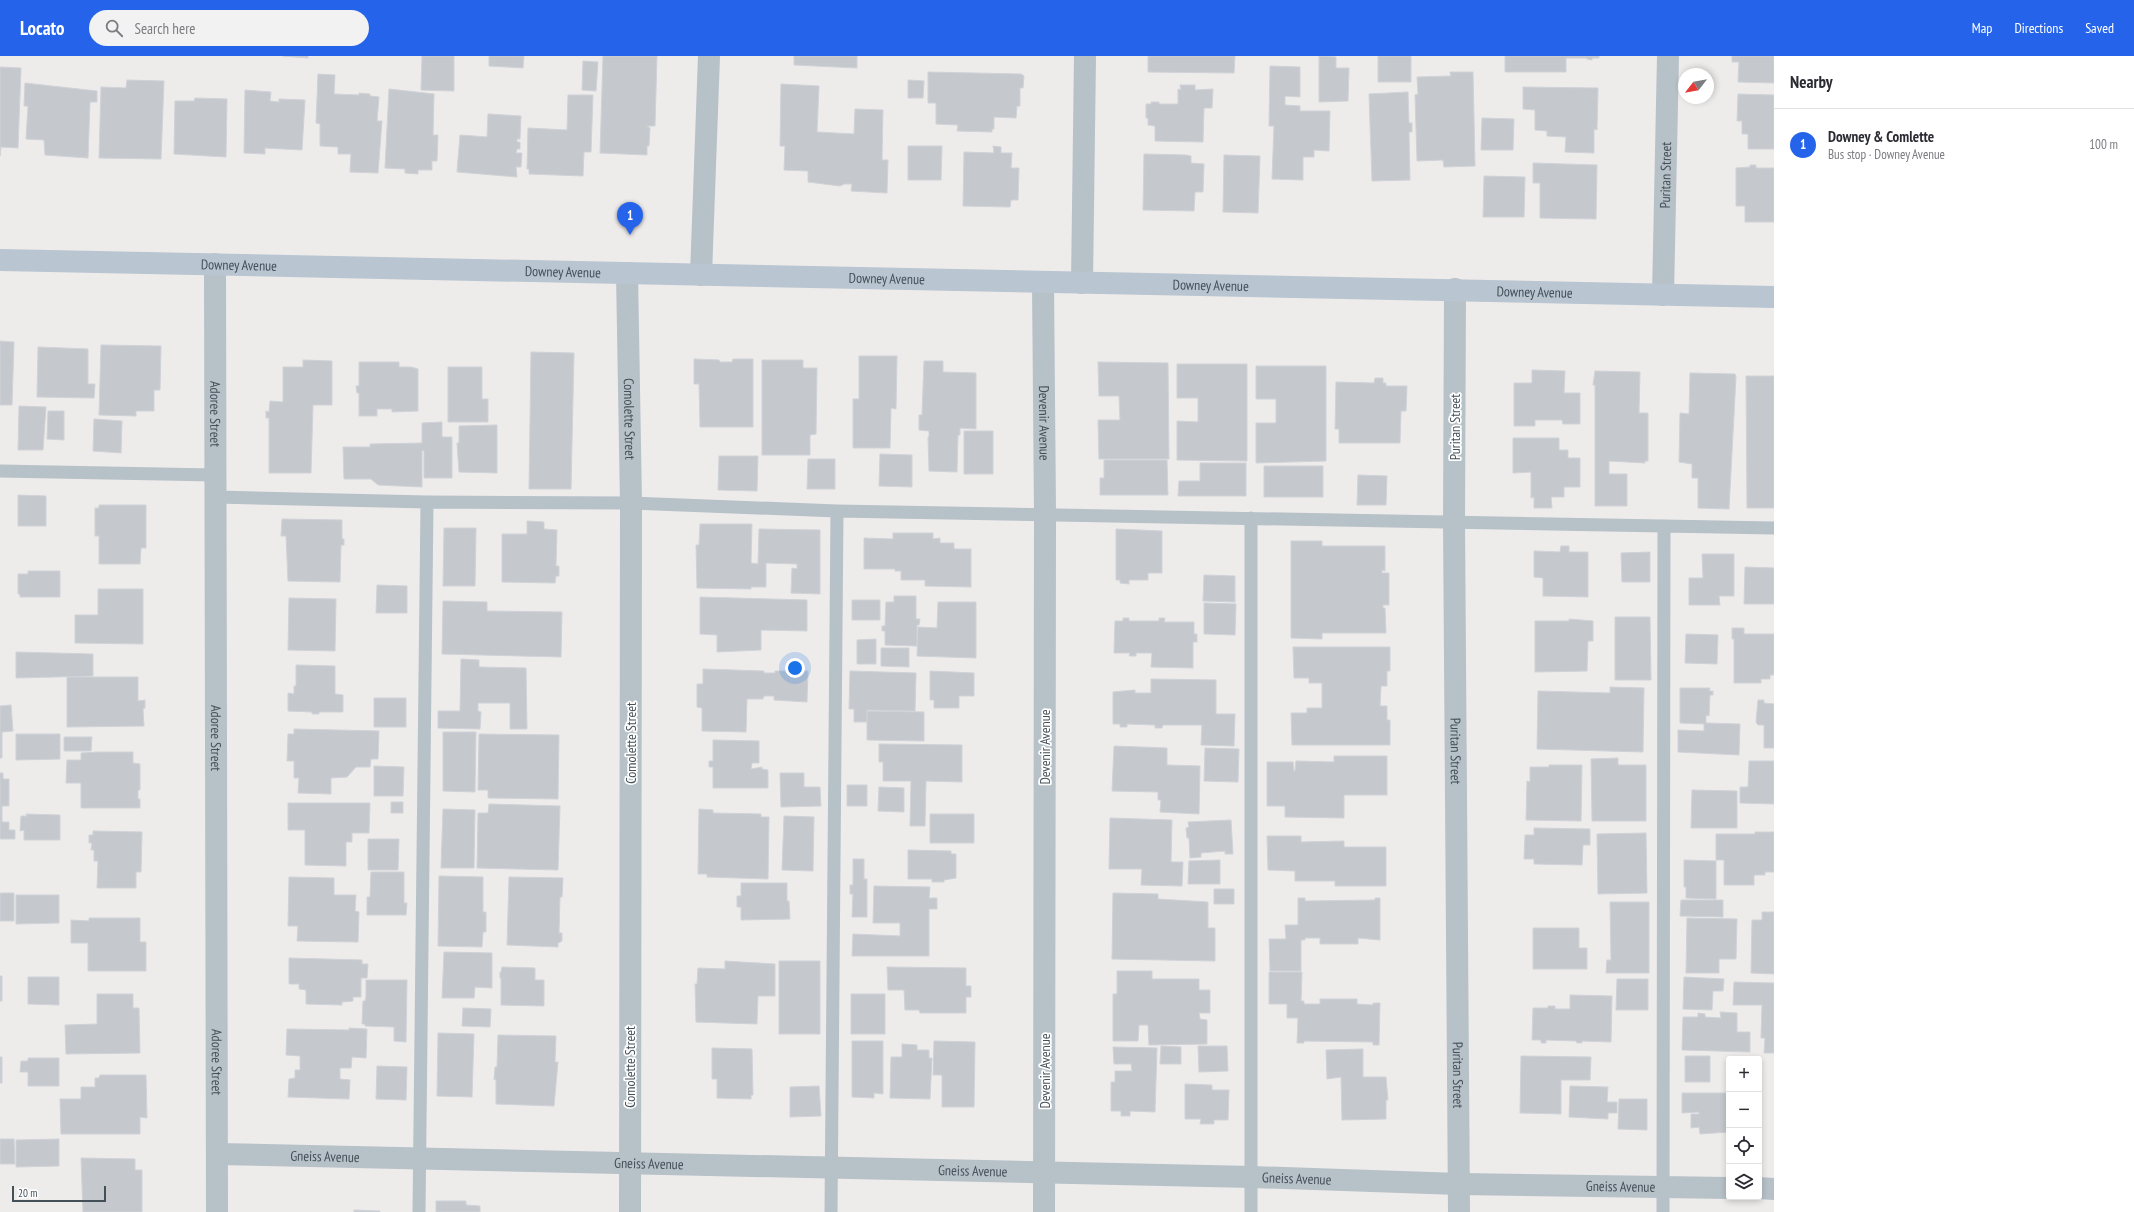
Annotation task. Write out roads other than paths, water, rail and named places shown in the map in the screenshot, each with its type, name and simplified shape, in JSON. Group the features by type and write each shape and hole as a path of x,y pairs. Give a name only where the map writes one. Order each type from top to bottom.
{"main road":[{"name":"Downey Avenue","path":"0,260 1043,283 1455,289 1774,297"}],"street":[{"path":"701,275 709,56"},
{"path":"1082,283 1086,56"},
{"name":"Puritan Street","path":"1664,295 1668,56"},
{"name":"Adoree Street","path":"214,264 216,497 217,1212"},
{"name":"Comolette Street","path":"627,273 631,503 630,1212"},
{"name":"Devenir Avenue","path":"1043,283 1045,514 1044,1212"},
{"name":"Puritan Street","path":"1455,289 1454,522 1459,1212"},
{"name":"Gneiss Avenue","path":"217,1154 1252,1177 1459,1184 1726,1188"},
{"path":"1762,1188 1774,1189"}],"lane":[{"path":"0,471 215,475"},
{"path":"216,497 427,502 631,503 837,511 1774,528"},
{"path":"419,1212 427,502"},
{"path":"830,1212 837,511"},
{"path":"1251,518 1252,1212"},
{"path":"1663,1212 1664,526"}],"place":[{"name":"Downey & Comlette","path":"630,235"}]}
